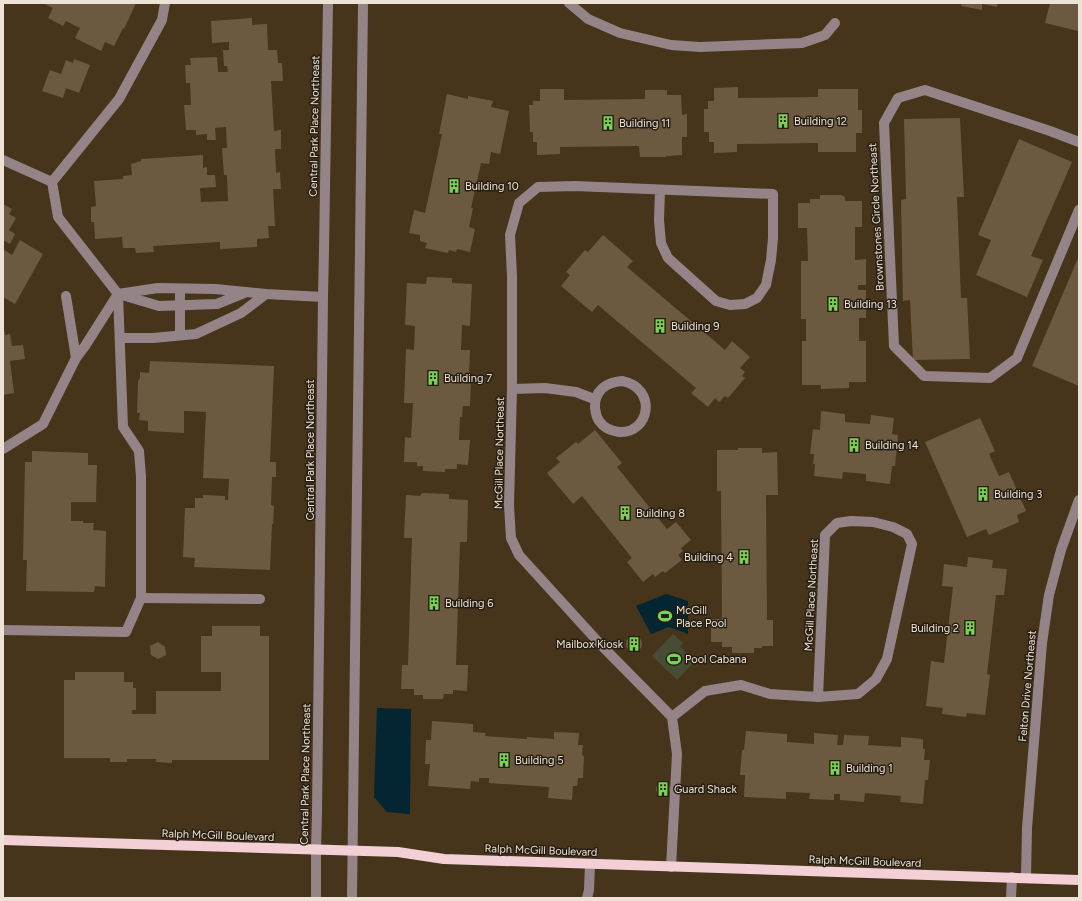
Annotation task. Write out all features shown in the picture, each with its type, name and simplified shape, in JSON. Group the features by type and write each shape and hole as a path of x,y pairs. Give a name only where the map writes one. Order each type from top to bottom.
{"main road":[{"name":"Ralph McGill Boulevard","path":"3,840 398,852 444,859 1079,880"}],"street":[{"path":"3,630 126,632 142,598 139,452 123,427 118,294 58,217 52,182 119,99 162,20 165,3"},
{"name":"Central Park Place Northeast","path":"316,898 328,3"},
{"path":"352,898 363,3"},
{"path":"569,3 588,19 620,33 671,45 700,47 802,43 825,36 835,23"},
{"name":"Brownstones Circle Northeast","path":"1079,142 925,90 898,98 884,123 894,346 924,376 990,378 1017,358 1079,210"},
{"path":"3,160 52,182"},
{"name":"McGill Place Northeast","path":"660,190 659,220 661,243 668,258 716,301 730,305 745,304 757,298 766,285 771,260 773,238 773,194 575,186 538,187 519,203 510,234 512,276 512,389 509,505 511,538 519,555 601,645 672,717 705,691 741,685 770,694 818,697 858,694 876,679 887,659 912,544 907,534 893,527 873,522 851,521 837,523 825,535 818,697"},
{"path":"3,449 43,424 76,358 118,294 158,288 215,289 266,294 323,297"},
{"path":"180,289 180,335"},
{"path":"118,294 158,306 217,304 246,292"},
{"path":"120,338 153,338 196,334 241,313 266,294"},
{"path":"66,296 76,358"},
{"path":"614,382 630,382 640,390 645,400 646,409 644,417 632,430 623,432 614,431 606,428 600,422 596,414 594,399 600,390 606,385 614,382"},
{"path":"512,389 545,388 576,392 594,399"},
{"name":"Felton Drive Northeast","path":"1026,878 1027,828 1042,643 1049,595 1060,550 1079,500"},
{"path":"142,598 260,599"},
{"path":"671,867 677,754 672,717"},
{"path":"587,898 589,890 590,864"},
{"path":"1011,898 1012,877"}],"green space":[{"name":"Pool Cabana","path":"673,634 683,643 680,647 695,661 677,680 652,656"}],"water":[{"name":"McGill Place Pool","path":"666,594 688,601 688,634 669,627 651,634 636,606"},
{"path":"377,708 411,709 410,814 387,812 374,797"}],"building":[{"path":"43,3 136,3 114,46 105,42 101,51 75,38 80,28 66,21 63,26 48,18 53,8"},
{"path":"962,3 998,3 997,7 982,4 982,10 961,6"},
{"path":"1050,3 1079,3 1078,31 1045,23"},
{"path":"252,18 252,25 267,24 268,50 277,50 278,63 282,63 283,81 271,81 274,131 281,130 281,149 275,149 276,173 280,172 281,189 273,189 275,226 268,226 269,238 257,239 257,247 220,249 220,242 153,246 154,252 136,253 135,248 123,248 122,237 95,239 94,222 91,222 91,207 96,206 94,181 123,179 123,176 132,175 131,164 141,161 141,159 203,155 203,168 207,167 207,175 215,175 216,187 200,188 201,202 228,201 227,175 224,175 222,148 227,148 226,127 215,128 216,140 207,140 207,134 196,135 196,130 186,130 184,105 191,105 190,83 186,83 185,65 191,65 190,58 217,57 218,72 228,72 227,66 224,66 223,50 229,50 229,42 212,43 211,21"},
{"path":"74,59 90,65 79,93 66,88 63,98 42,91 50,70 61,74 66,60 73,63"},
{"name":"Building 12","path":"738,87 738,98 818,97 818,89 858,89 858,110 862,110 862,133 856,133 856,152 818,152 818,143 737,144 737,152 714,153 714,142 709,142 709,132 704,132 704,109 708,109 708,101 714,101 714,88"},
{"name":"Building 11","path":"540,89 564,89 564,100 645,99 645,90 667,90 667,95 681,95 682,115 687,114 687,137 682,137 682,155 666,157 640,157 639,146 560,147 560,154 537,155 537,142 533,142 533,132 530,132 529,105 533,105 533,101 540,101"},
{"name":"Building 10","path":"447,94 468,99 468,96 493,101 491,107 509,111 500,154 491,152 489,164 481,163 471,208 473,208 469,227 475,229 470,252 457,249 456,252 449,250 448,253 425,248 427,243 420,241 420,235 409,233 414,210 425,213 442,134 439,134"},
{"path":"960,118 964,197 957,197 961,298 967,298 970,359 913,360 910,300 903,301 901,200 906,199 904,119"},
{"path":"1019,139 1072,162 1031,256 1043,260 1027,297 976,275 991,240 978,235"},
{"name":"Building 13","path":"820,195 841,195 845,197 845,201 862,201 862,227 855,227 855,260 866,259 866,285 858,285 858,290 866,290 866,318 859,318 859,341 866,341 866,382 849,382 849,388 821,389 821,385 802,385 802,341 806,341 806,319 801,319 801,261 808,261 807,228 798,228 798,203 810,203 810,199 820,199"},
{"path":"3,204 12,209 9,214 16,218 9,230 15,234 10,244 3,240"},
{"name":"Building 9","path":"603,235 633,261 627,267 725,350 732,341 750,357 740,368 745,372 742,376 745,378 728,398 725,396 719,402 715,398 708,407 691,393 696,388 598,305 592,312 561,286 570,275 566,272 585,250 588,252"},
{"path":"20,240 43,254 15,304 3,297 3,249 12,255"},
{"path":"1079,256 1079,386 1032,366"},
{"name":"Building 7","path":"427,277 452,278 452,283 472,284 470,326 462,325 461,350 470,350 469,375 461,374 460,380 471,381 470,406 463,406 462,417 460,417 459,440 470,440 468,465 457,464 457,469 445,469 445,472 423,471 423,466 417,466 417,462 404,462 405,437 411,438 413,403 404,403 406,349 414,350 415,326 405,325 407,283 426,284"},
{"path":"3,328 5,335 10,334 12,346 23,345 25,359 10,361 14,393 3,395"},
{"path":"150,361 274,366 270,462 276,462 276,477 272,477 271,505 274,506 270,570 194,567 195,558 183,557 185,508 195,508 195,498 203,498 203,495 225,496 225,500 228,500 229,479 203,478 206,412 184,411 184,433 148,431 148,421 139,420 140,413 137,413 138,381 140,378 140,372 149,373"},
{"name":"Building 14","path":"821,411 845,414 845,422 870,424 871,415 894,418 892,434 898,435 895,466 892,466 890,484 866,481 866,474 843,472 842,479 814,476 814,454 810,454 813,429 820,430"},
{"name":"Building 3","path":"980,418 995,451 989,454 999,476 1009,472 1026,511 1017,515 1019,522 989,535 986,529 967,537 925,442"},
{"name":"Building 8","path":"595,430 622,463 617,467 667,529 676,522 691,540 681,548 683,551 678,555 682,560 665,573 663,571 655,577 653,574 643,582 627,562 632,558 582,496 573,504 547,473 560,462 556,458 576,442 578,444"},
{"name":"Building 4","path":"738,448 762,448 762,453 777,452 778,495 766,495 767,620 773,620 773,646 754,648 754,653 732,653 732,647 722,647 722,642 711,642 711,619 722,619 721,491 717,491 717,450 738,450"},
{"path":"32,451 88,453 88,465 97,465 96,502 71,502 71,521 94,523 93,530 106,531 105,587 95,586 94,592 26,591 27,560 23,560 25,462 32,462"},
{"name":"Building 6","path":"422,493 449,494 449,499 468,500 467,542 460,542 456,665 468,665 467,691 453,690 453,694 444,694 443,699 423,699 423,695 414,695 414,689 401,689 402,665 408,665 412,538 404,538 406,495 420,496"},
{"name":"Building 2","path":"968,557 993,560 992,568 1007,569 1004,595 996,595 987,674 990,675 985,715 967,713 966,717 942,714 943,708 926,706 931,661 944,663 953,587 942,586 944,564 967,567"},
{"path":"212,626 260,626 260,636 269,636 269,760 172,760 172,763 156,762 156,759 127,759 127,762 110,762 110,758 64,758 64,680 75,680 75,672 124,672 124,682 133,682 133,688 136,688 136,710 132,710 132,714 156,714 156,691 221,691 221,672 201,672 201,636 212,636"},
{"name":"Mailbox Kiosk","path":"634,636 640,638 642,644 640,650 634,652 628,650 626,644 628,638"},
{"path":"158,642 165,647 166,655 158,659 151,655 150,646"},
{"name":"Building 5","path":"432,721 473,724 473,732 486,733 485,736 554,739 554,732 579,733 578,745 583,745 583,778 578,778 577,786 573,786 572,800 548,798 549,787 489,783 489,778 479,778 479,782 471,781 470,789 428,786 430,764 425,764 426,740 431,740"},
{"name":"Building 1","path":"746,731 787,734 787,742 814,744 814,733 838,735 837,745 843,745 844,735 869,736 868,745 901,747 901,737 923,739 923,749 925,749 924,760 930,760 928,780 925,780 923,804 900,802 901,796 865,793 864,802 840,800 840,794 834,794 834,800 809,799 810,793 786,792 786,799 744,797 745,775 740,775 742,750 744,750"},
{"name":"Guard Shack","path":"663,782 668,784 670,789 668,794 663,796 658,794 656,789 658,784"}],"place":[{"name":"Building 12","path":"783,121"},
{"name":"Building 11","path":"608,123"},
{"name":"Building 10","path":"454,186"},
{"name":"Building 13","path":"833,304"},
{"name":"Building 9","path":"660,326"},
{"name":"Building 7","path":"433,378"},
{"name":"Building 14","path":"854,445"},
{"name":"Building 3","path":"983,494"},
{"name":"Building 8","path":"625,513"},
{"name":"Building 4","path":"744,557"},
{"name":"Building 6","path":"434,603"},
{"name":"McGill Place Pool","path":"665,616"},
{"name":"Building 2","path":"970,628"},
{"name":"Mailbox Kiosk","path":"634,644"},
{"name":"Pool Cabana","path":"674,659"},
{"name":"Building 5","path":"504,760"},
{"name":"Building 1","path":"835,768"},
{"name":"Guard Shack","path":"663,789"}]}
